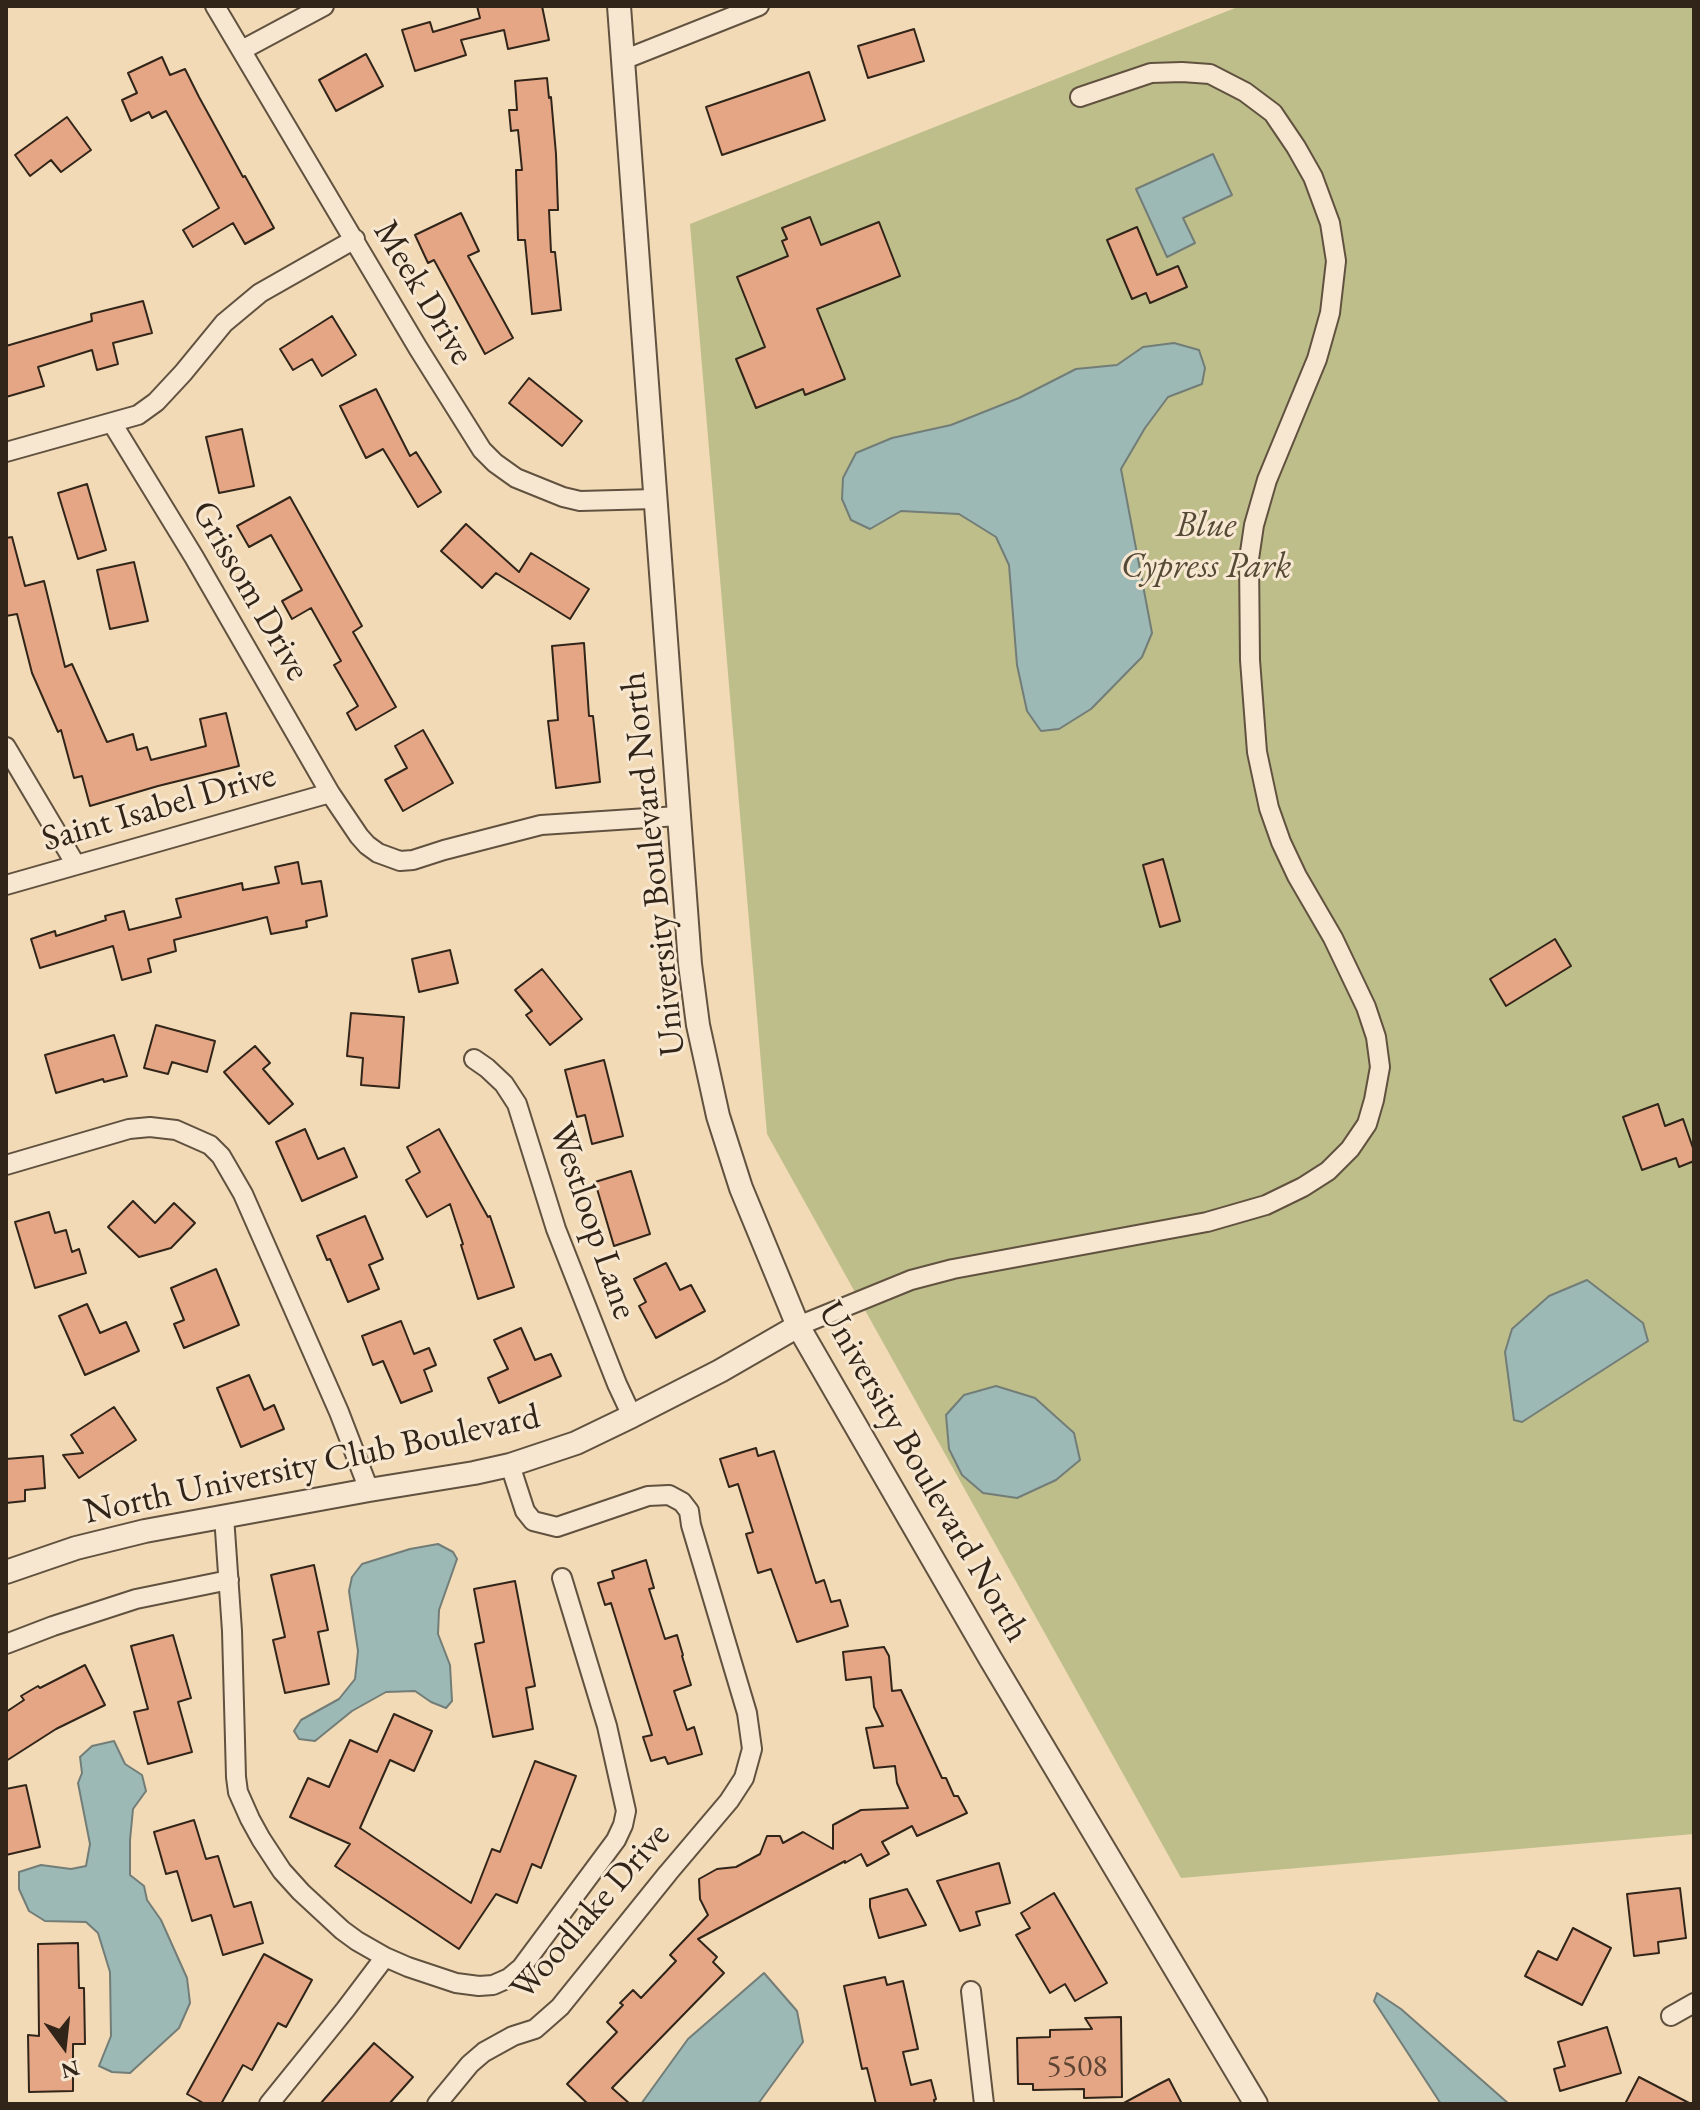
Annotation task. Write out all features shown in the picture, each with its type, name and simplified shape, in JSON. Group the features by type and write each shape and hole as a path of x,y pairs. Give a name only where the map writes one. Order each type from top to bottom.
{"street":[{"name":"Meek Drive","path":"215,6 470,433 495,463 526,483 572,499 608,502 655,499"},
{"path":"242,50 324,6"},
{"name":"University Boulevard North","path":"619,6 692,979 698,1025 718,1116 741,1188 798,1326 990,1658 1256,2104"},
{"path":"623,60 759,6"},
{"path":"798,1326 911,1280 953,1269 1207,1222 1266,1205 1328,1171 1350,1149 1367,1124 1374,1100 1380,1067 1376,1037 1366,1007 1333,938 1297,876 1269,808 1257,752 1250,660 1249,559 1254,525 1267,480 1317,359 1330,313 1336,261 1330,223 1313,177 1273,113 1245,92 1210,74 1151,73 1080,97"},
{"path":"6,452 138,415 156,402 224,323 260,293 355,239"},
{"name":"Grissom Drive","path":"112,423 194,557 330,793 367,845 378,853 400,861 413,860 541,825 678,816"},
{"path":"6,747 76,865"},
{"name":"Saint Isabel Drive","path":"6,885 330,793"},
{"name":"Westloop Lane","path":"474,1059 504,1084 517,1104 556,1229 632,1416"},
{"path":"6,1165 129,1129 150,1127 176,1130 210,1145 221,1156 243,1194 339,1412 369,1490"},
{"name":"North University Club Boulevard","path":"6,1572 76,1548 145,1531 510,1465 576,1443 632,1416 798,1326"},
{"name":"Woodlake Drive","path":"437,2104 484,2052 513,2036 535,2029 560,2007 729,1801 744,1778 752,1749 747,1713 689,1511 682,1502 669,1495 648,1496 557,1527 533,1521 525,1511 510,1465"},
{"path":"224,1516 238,1792 261,1839 282,1871 301,1892 357,1941 408,1967 456,1983 493,1985 509,1978 530,1959 616,1840 623,1825 626,1811 607,1726 562,1578"},
{"path":"6,1644 136,1599 229,1580"},
{"path":"269,2104 385,1957"},
{"path":"971,1991 984,2104"},
{"path":"1671,2016 1694,2003"}],"green space":[{"name":"Blue Cypress Park","path":"1240,6 1694,6 1694,1834 1181,1878 767,1134 690,224"}],"water":[{"path":"1213,154 1232,195 1183,218 1195,243 1167,257 1136,189"},
{"path":"1174,343 1199,350 1205,368 1202,384 1168,397 1121,469 1152,633 1142,657 1091,709 1059,729 1041,731 1027,711 1017,665 1009,565 996,537 959,514 901,511 870,529 851,520 842,499 843,478 856,453 892,438 951,425 1019,398 1076,369 1117,365 1143,347"},
{"path":"1587,1280 1643,1323 1648,1341 1522,1422 1514,1420 1505,1352 1512,1329 1549,1296"},
{"path":"996,1386 1035,1398 1074,1433 1080,1460 1056,1480 1017,1498 983,1493 962,1475 949,1449 946,1415 964,1395"},
{"path":"438,1544 453,1552 457,1559 439,1610 438,1634 450,1665 452,1701 446,1708 415,1691 386,1692 352,1711 315,1741 299,1739 294,1731 301,1720 339,1699 355,1679 358,1651 349,1591 352,1577 362,1564"},
{"path":"114,1741 125,1764 142,1775 146,1791 133,1809 130,1875 144,1886 147,1900 161,1920 187,1978 190,2003 179,2028 130,2073 112,2072 99,2066 111,2036 110,1972 98,1933 86,1922 45,1921 29,1911 19,1889 19,1872 41,1865 71,1869 86,1866 90,1844 78,1783 82,1773 80,1757 92,1746"},
{"path":"764,1973 797,2011 803,2042 758,2104 641,2104 688,2039"},
{"path":"1377,1993 1401,2009 1509,2104 1441,2104 1374,2001"}],"building":[{"path":"477,6 542,6 549,40 508,49 504,30 461,40 466,55 415,71 402,30 430,22 433,32 480,18"},
{"path":"914,29 924,61 868,78 858,46"},
{"path":"366,54 383,86 336,111 319,80"},
{"path":"162,57 170,75 185,69 274,228 245,244 233,223 193,247 183,230 219,208 166,111 152,118 149,112 131,121 122,100 137,93 128,73"},
{"path":"809,72 825,120 722,155 706,107"},
{"path":"547,78 556,154 558,210 549,210 551,252 555,252 561,310 532,314 525,240 518,240 516,170 522,170 518,130 511,131 509,110 517,110 515,81"},
{"path":"67,117 91,150 61,172 51,160 30,176 15,155"},
{"path":"461,213 479,251 468,256 513,338 485,354 434,260 428,263 415,235"},
{"path":"810,217 821,245 879,222 900,276 817,309 845,379 805,395 803,389 756,408 736,359 765,347 737,277 788,256 782,241 787,239 782,228"},
{"path":"1137,227 1157,275 1178,266 1187,287 1150,303 1146,293 1132,299 1107,240"},
{"path":"143,301 152,333 113,343 118,364 97,370 92,350 38,367 44,386 6,397 6,346 92,321 91,314"},
{"path":"332,316 356,355 322,376 312,359 293,370 280,349"},
{"path":"529,378 582,421 562,446 509,403"},
{"path":"376,389 410,456 416,452 441,492 418,507 383,449 366,458 340,406"},
{"path":"242,429 254,486 219,493 206,437"},
{"path":"87,484 106,550 78,559 58,493"},
{"path":"290,497 362,626 353,632 396,707 356,730 347,713 358,706 334,665 341,661 311,608 292,619 282,601 302,590 271,535 249,547 237,526"},
{"path":"466,524 519,572 531,553 589,589 570,619 496,573 482,588 441,551"},
{"path":"12,537 25,586 44,581 65,667 72,664 107,742 133,734 137,750 147,747 151,760 206,746 200,719 226,713 239,766 90,806 82,776 74,778 61,730 58,732 32,673 17,614 6,616 6,538"},
{"path":"134,562 148,621 110,629 97,570"},
{"path":"584,643 589,716 593,716 600,782 556,788 548,721 558,720 552,646"},
{"path":"423,730 453,783 403,811 385,780 407,768 395,746"},
{"path":"1163,859 1180,921 1160,927 1143,865"},
{"path":"298,862 302,884 321,881 327,916 306,921 307,927 271,934 267,917 174,940 176,951 148,959 151,972 122,980 113,946 40,968 31,939 55,931 56,936 124,911 129,930 181,917 176,899 242,883 243,890 279,883 275,867"},
{"path":"1555,939 1571,966 1506,1006 1490,979"},
{"path":"450,950 458,983 419,992 412,959"},
{"path":"542,969 582,1019 550,1045 526,1015 532,1011 515,990"},
{"path":"351,1013 404,1017 399,1088 361,1085 363,1058 347,1056"},
{"path":"156,1025 215,1041 207,1072 172,1062 168,1074 144,1068"},
{"path":"114,1035 127,1076 104,1082 103,1079 56,1093 45,1055"},
{"path":"255,1046 270,1063 263,1069 293,1104 269,1124 224,1072"},
{"path":"604,1060 623,1136 592,1144 585,1115 577,1117 565,1070"},
{"path":"1658,1104 1665,1126 1683,1119 1694,1151 1694,1161 1679,1167 1676,1158 1642,1170 1623,1117"},
{"path":"305,1129 318,1159 344,1148 357,1177 302,1201 276,1142"},
{"path":"439,1129 490,1216 514,1287 478,1299 450,1204 427,1217 406,1180 420,1172 407,1147"},
{"path":"631,1171 650,1234 614,1246 595,1182"},
{"path":"133,1201 155,1223 174,1203 195,1223 171,1248 139,1257 108,1227"},
{"path":"49,1212 55,1233 66,1230 72,1252 79,1249 86,1273 35,1288 15,1222"},
{"path":"365,1216 383,1259 369,1265 379,1289 348,1302 317,1236"},
{"path":"666,1263 680,1290 691,1285 705,1311 656,1338 639,1306 646,1302 634,1279"},
{"path":"216,1269 239,1325 184,1348 174,1324 184,1320 171,1288"},
{"path":"87,1304 100,1333 126,1322 139,1351 85,1375 59,1316"},
{"path":"401,1321 414,1354 429,1348 436,1365 424,1370 432,1391 401,1403 383,1361 373,1365 362,1336"},
{"path":"521,1328 535,1360 551,1354 561,1376 499,1403 488,1378 508,1369 494,1340"},
{"path":"249,1375 264,1410 274,1405 284,1429 241,1447 217,1388"},
{"path":"114,1407 136,1440 79,1478 63,1455 83,1453 71,1435"},
{"path":"756,1448 758,1456 774,1451 816,1583 824,1580 831,1602 840,1600 848,1626 797,1642 771,1569 758,1573 746,1534 753,1532 738,1484 729,1487 720,1459"},
{"path":"43,1456 45,1488 25,1490 25,1501 6,1503 6,1459"},
{"path":"646,1560 654,1588 649,1589 665,1639 677,1635 691,1685 674,1691 687,1730 694,1727 702,1754 668,1764 665,1757 651,1761 643,1737 652,1735 611,1603 605,1605 598,1583 614,1578 612,1571"},
{"path":"314,1565 328,1630 318,1632 329,1684 285,1693 273,1640 285,1637 271,1575"},
{"path":"515,1581 535,1686 526,1688 533,1729 493,1737 475,1644 484,1642 474,1589"},
{"path":"173,1635 191,1698 178,1702 192,1752 148,1764 134,1712 148,1709 131,1646"},
{"path":"884,1647 889,1656 892,1691 901,1690 942,1778 946,1778 954,1796 958,1796 967,1813 917,1836 912,1826 882,1842 889,1854 867,1866 861,1854 698,1939 717,1957 713,1962 724,1973 612,2088 630,2104 588,2104 567,2084 617,2032 607,2022 623,2005 620,2003 633,1990 641,1998 676,1961 670,1955 708,1915 700,1899 699,1879 717,1869 736,1867 760,1854 767,1836 780,1836 783,1843 803,1832 833,1849 833,1825 861,1810 908,1808 897,1783 895,1766 874,1768 866,1728 883,1726 874,1707 871,1677 846,1680 843,1652"},
{"path":"85,1665 105,1705 56,1729 6,1761 6,1712 24,1700 21,1696"},
{"path":"394,1714 432,1731 414,1771 390,1760 360,1828 471,1903 492,1849 500,1852 535,1761 576,1776 541,1868 532,1864 517,1903 496,1894 459,1949 335,1866 350,1844 290,1817 308,1778 329,1787 350,1740 377,1752"},
{"path":"26,1785 40,1847 6,1855 6,1789"},
{"path":"194,1820 206,1859 218,1856 234,1907 251,1902 263,1943 223,1955 211,1915 192,1921 177,1871 166,1874 154,1832"},
{"path":"999,1863 1010,1903 976,1912 980,1925 960,1931 937,1881"},
{"path":"1680,1888 1686,1938 1658,1942 1659,1953 1634,1956 1627,1894"},
{"path":"907,1889 926,1925 879,1938 870,1899"},
{"path":"1054,1893 1107,1983 1075,2001 1065,1984 1050,1993 1016,1935 1030,1928 1021,1913"},
{"path":"1573,1928 1611,1948 1582,2005 1525,1976 1538,1951 1557,1960"},
{"path":"78,1943 79,1988 84,1988 85,2044 73,2044 73,2091 29,2092 28,2035 39,2036 38,1944"},
{"path":"264,1954 312,1980 286,2027 278,2023 252,2070 243,2065 221,2104 205,2104 187,2094"},
{"path":"885,1977 887,1985 903,1981 918,2049 903,2052 911,2085 931,2080 935,2104 876,2104 867,2068 862,2069 844,1986"},
{"path":"1121,2017 1122,2097 1084,2098 1084,2089 1033,2090 1033,2084 1018,2084 1017,2038 1050,2037 1050,2030 1092,2029 1085,2018"},
{"path":"1607,2027 1621,2073 1560,2091 1554,2069 1565,2066 1558,2042"},
{"path":"374,2043 413,2077 389,2104 320,2104"},
{"path":"1639,2077 1691,2104 1625,2104"},
{"path":"1169,2079 1182,2104 1122,2104 1159,2084"}]}
